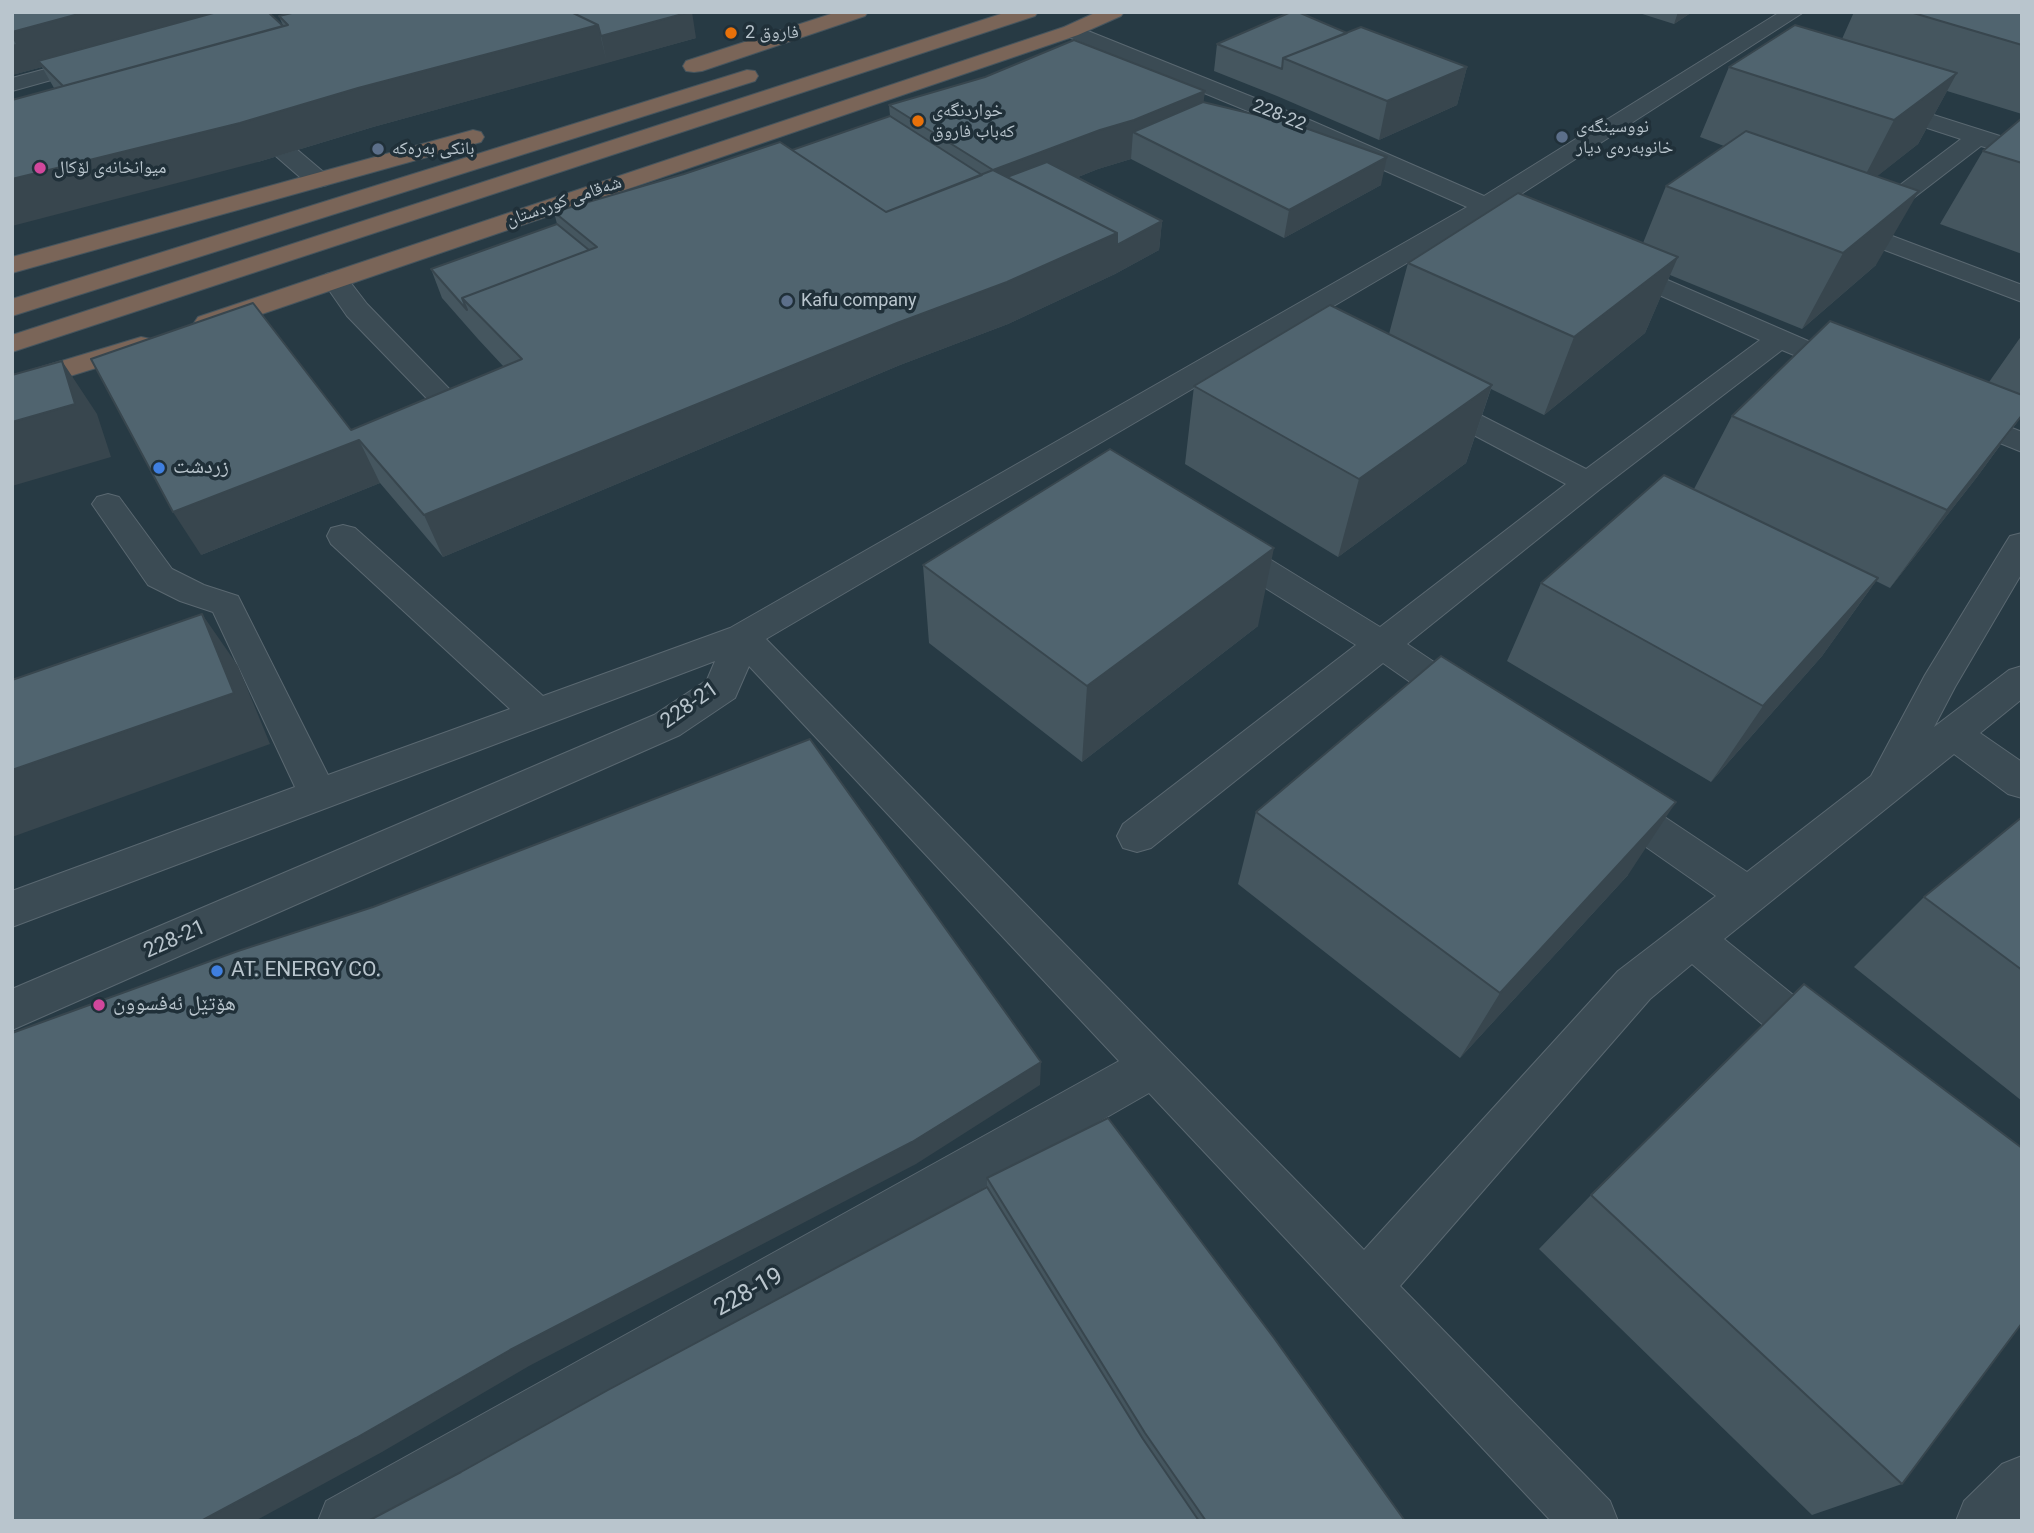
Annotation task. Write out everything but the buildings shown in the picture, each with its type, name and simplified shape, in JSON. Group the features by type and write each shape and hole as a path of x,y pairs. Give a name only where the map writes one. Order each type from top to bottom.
{"highway":[{"path":"672,73 858,12"},
{"name":"شەقامی کوردستان","path":"12,344 1028,12"},
{"name":"شەقامی کوردستان","path":"190,328 1071,31 1114,12"},
{"path":"12,309 774,68"},
{"path":"14,266 499,129"},
{"path":"12,392 164,337"},
{"path":"12,379 125,351"},
{"path":"12,385 125,351"}],"street":[{"path":"1590,1521 742,637 1486,206 1784,14"},
{"name":"228-22","path":"1071,31 1304,126 1527,225"},
{"path":"12,85 115,56"},
{"path":"1860,99 2022,151"},
{"path":"232,106 318,180"},
{"path":"1856,230 1978,136"},
{"path":"1817,216 2022,294"},
{"path":"1591,254 1869,377"},
{"path":"335,280 358,310 450,406"},
{"path":"1137,836 1588,483 1779,339"},
{"path":"1402,386 1588,483"},
{"path":"1933,405 2022,443"},
{"path":"108,504 160,577 192,593 226,604 318,795"},
{"path":"1195,527 1381,644 1496,723"},
{"path":"344,536 538,713"},
{"path":"1883,789 1938,684 2022,544"},
{"name":"228-21","path":"12,909 742,637"},
{"name":"228-21","path":"12,1010 667,725 722,688 742,637"},
{"path":"1365,1287 1634,985 2022,679"},
{"path":"1954,733 2022,783"},
{"path":"1587,785 1747,895"},
{"path":"1693,939 1852,1071"},
{"name":"228-19","path":"346,1521 1153,1066"},
{"path":"1984,1521 2022,1484"}],"place":[{"name":"فاروق 2","path":"731,33"},
{"name":"خواردنگەی کەباب فاروق","path":"918,121"},
{"name":"نووسینگەی خانوبەرەی دیار","path":"1562,137"},
{"name":"بانکی بەرەکە","path":"378,149"},
{"name":"میوانخانەی لۆکال","path":"40,168"},
{"name":"Kafu company","path":"787,301"},
{"name":"زردشت","path":"159,468"},
{"name":"AT. ENERGY CO.","path":"217,971"},
{"name":"هۆتێل ئەفسوون","path":"99,1005"}]}
